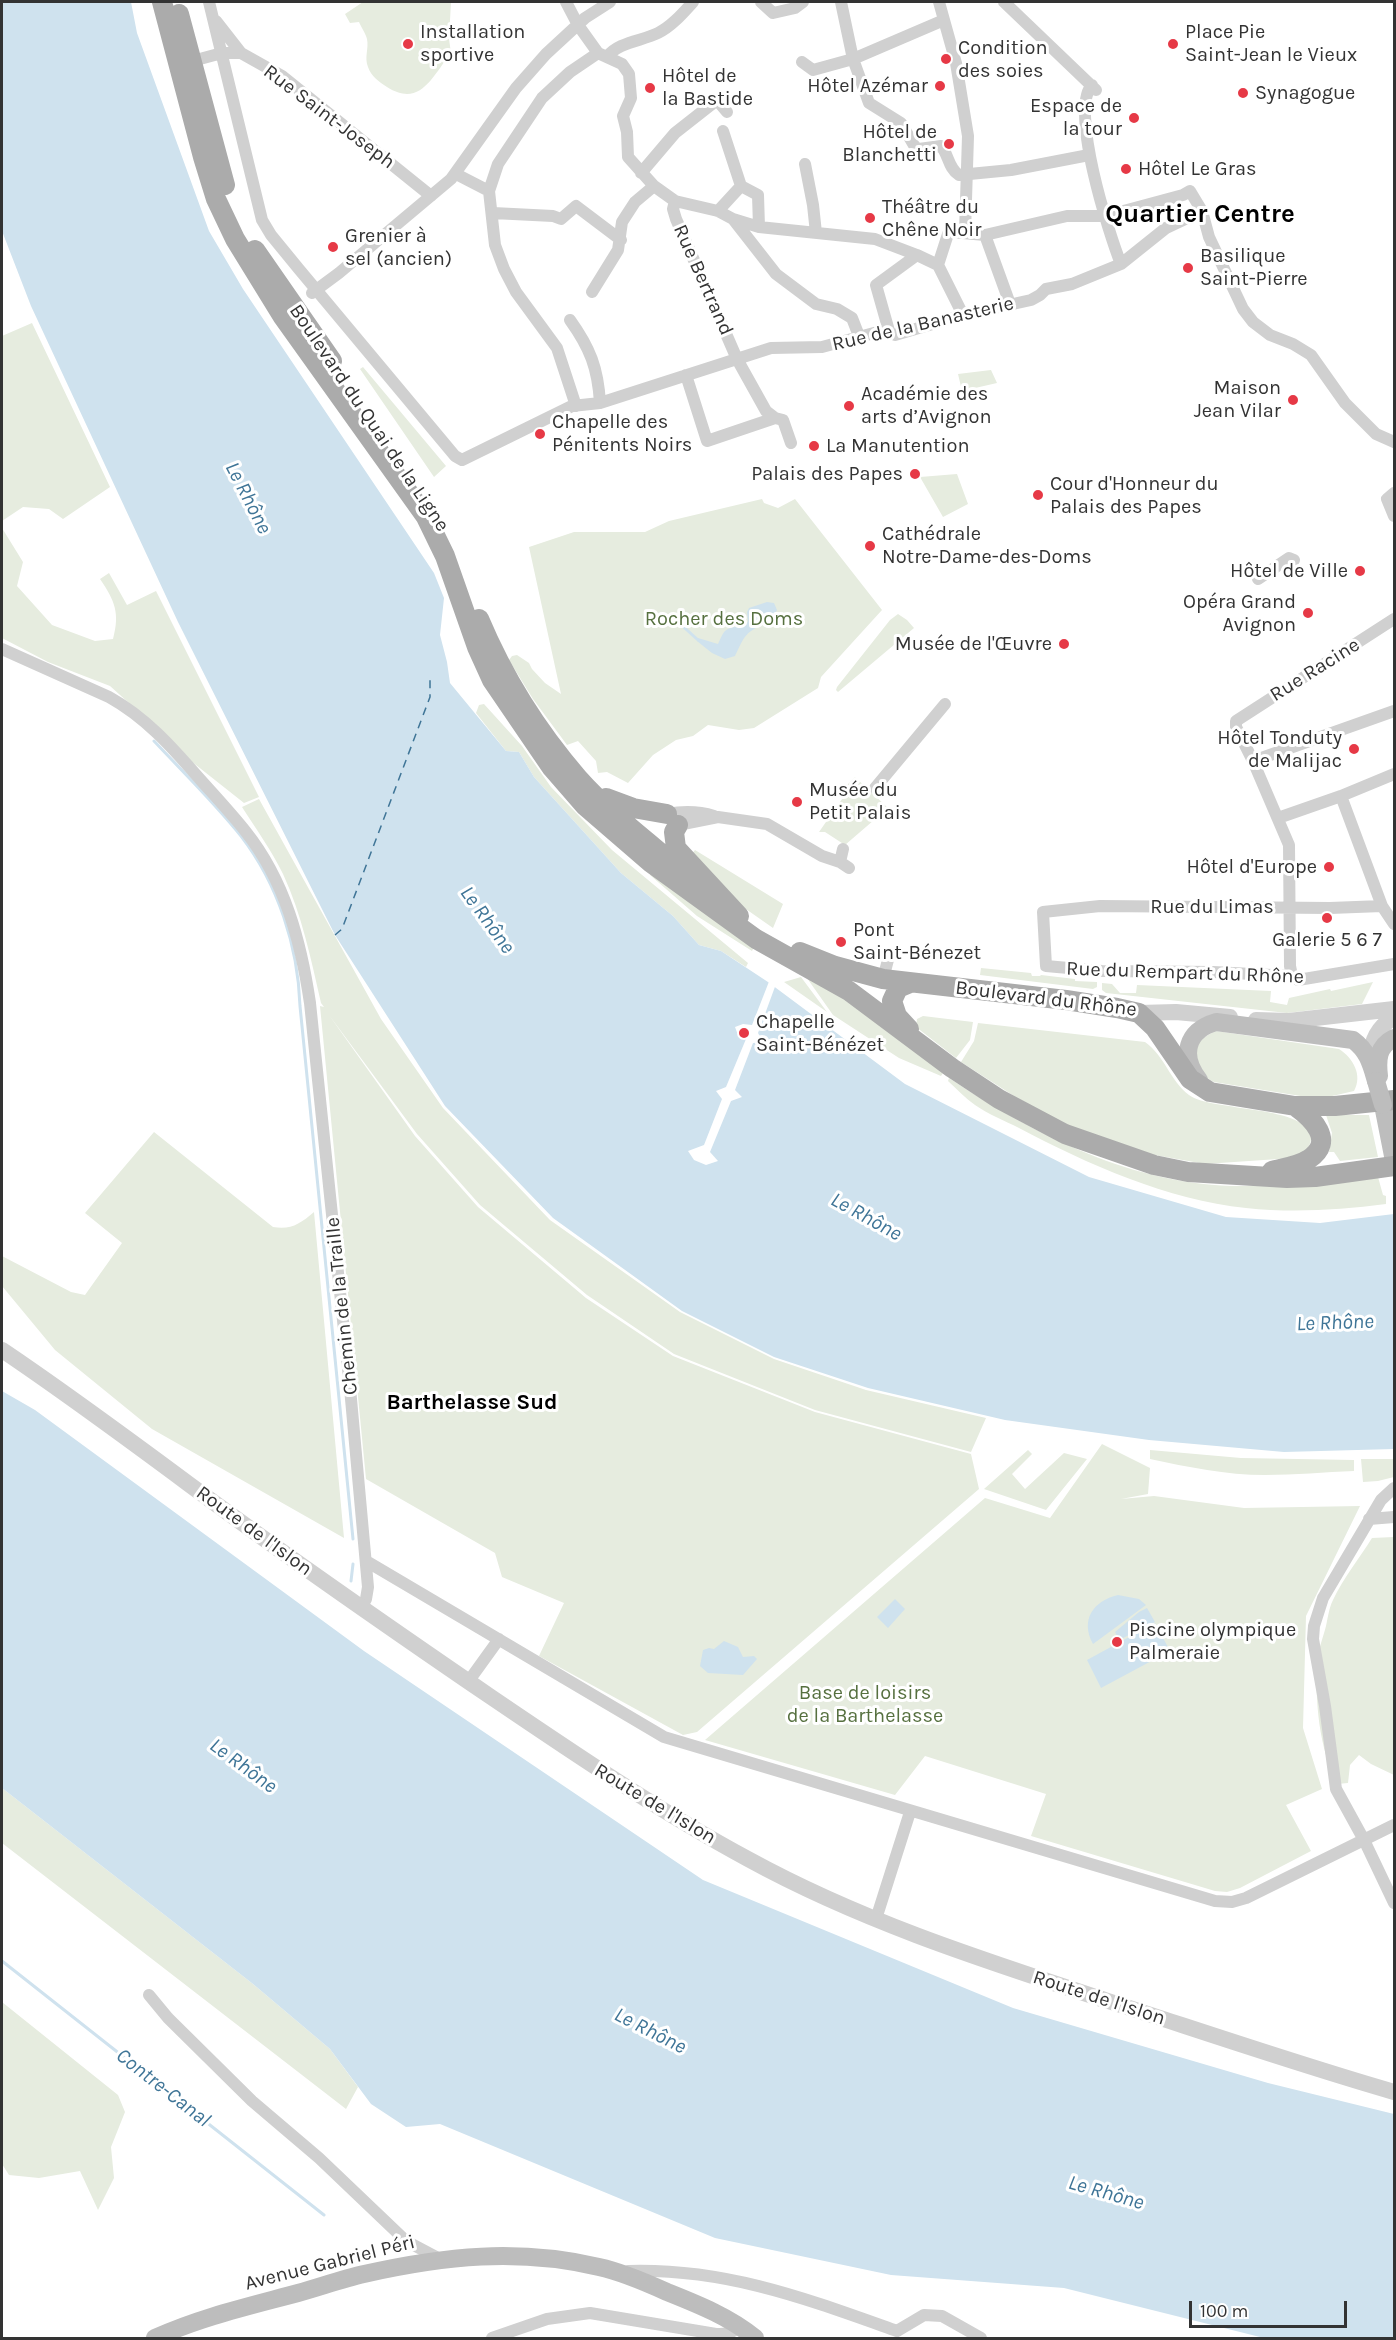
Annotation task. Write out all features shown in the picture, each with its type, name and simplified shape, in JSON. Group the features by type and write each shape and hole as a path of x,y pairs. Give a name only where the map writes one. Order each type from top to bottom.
{"main road":[{"path":"162,2 185,63"},
{"path":"175,2 185,63"},
{"name":"Boulevard du Quai de la Ligne","path":"185,63 220,190 250,266 293,309 441,523 450,539 484,631 512,684 557,751 595,794 686,875 775,946"},
{"name":"Boulevard du Quai de la Ligne","path":"293,309 426,517 445,556 477,647 492,680 568,789 609,829 651,863 721,915 775,946"},
{"path":"595,794 673,819"},
{"path":"609,829 630,837 647,840 673,819"},
{"path":"673,819 674,838 680,854 740,916"},
{"path":"647,840 651,863"},
{"path":"775,946 849,991 999,1099 1065,1134 1154,1165 1188,1172 1315,1177 1395,1164 1389,1103 1371,1061 1361,1046 1353,1040 1216,1022 1201,1028 1195,1034 1189,1047 1188,1061 1199,1080 1226,1095"},
{"name":"Boulevard du Rhône","path":"775,946 835,966 910,983 1066,1000 1138,1013"},
{"path":"883,978 886,1001 927,1049"},
{"path":"897,1016 893,1007 893,996 898,988 910,983"},
{"path":"1138,1013 1155,1028 1191,1079 1199,1087 1210,1092 1294,1106 1389,1103"},
{"path":"1378,1081 1378,1056 1383,1046 1395,1038"},
{"path":"1249,1176 1308,1161 1318,1152 1321,1140 1319,1127 1312,1118 1294,1106"},
{"name":"Avenue Gabriel Péri","path":"155,2338 213,2316 362,2274 440,2259 512,2255 598,2266 623,2274 713,2312 755,2338"}],"street":[{"path":"209,2 262,220 314,292 456,174 516,88 546,54 578,25 610,2"},
{"path":"566,2 578,25 603,55 622,64 632,73 631,98 623,116 627,132 628,157 654,186 675,201 718,211 733,219 759,226 875,239 917,255 938,265 963,315"},
{"path":"576,406 557,348 516,292 504,269 495,245 489,191 498,164 542,98 570,72 614,49 667,28 693,2"},
{"path":"760,2 773,14 795,8 803,2"},
{"path":"842,2 853,59 869,102 901,123 915,147 919,149 941,146 955,173 968,168 1011,170 1089,155"},
{"path":"939,2 956,63 968,136 965,232"},
{"path":"1004,2 1094,88 1086,95 1084,109 1089,155 1120,264"},
{"path":"213,18 241,53"},
{"path":"802,62 813,70 853,59 944,20"},
{"name":"Rue Saint-Joseph","path":"185,63 222,53 241,53 282,76 431,196"},
{"path":"641,173 675,133 717,100 728,112"},
{"path":"723,131 741,186 758,195 759,226"},
{"path":"805,164 816,233"},
{"path":"456,174 489,191"},
{"path":"592,292 618,250 622,222 635,202 654,186"},
{"path":"718,211 741,186"},
{"path":"938,265 949,233 965,232 985,235 1067,216 1105,216 1183,195 1190,191 1202,211 1206,230 1243,309 1253,322 1261,329 1311,355 1345,403 1376,434 1395,442"},
{"name":"Rue Bertrand","path":"675,201 673,209 676,219 737,359 766,411 775,418 783,420 791,443"},
{"path":"493,213 553,216 561,219 576,206 621,240"},
{"name":"Rue de la Banasterie","path":"314,292 455,456 462,460 576,406 600,403 771,348 822,347 860,336 889,331 895,335 963,315 1036,298 1046,289 1072,284 1120,264 1166,228 1202,211"},
{"path":"733,219 777,274 816,304 837,309 852,318 860,336"},
{"path":"985,235 1010,304"},
{"path":"889,331 876,285 917,255"},
{"path":"570,320 595,364 600,403"},
{"path":"686,375 707,441 775,418"},
{"path":"1258,579 1289,558 1294,560"},
{"name":"Rue Racine","path":"1253,760 1236,727 1236,721 1316,665 1395,619"},
{"name":"Chemin de la Traille","path":"2,649 127,707 164,739 247,833 266,862 293,922 302,955 310,1003 366,1561 368,1587 366,1599 361,1608"},
{"path":"875,788 945,704"},
{"path":"1292,976 1289,846 1253,760 1395,711"},
{"path":"1278,818 1393,777"},
{"path":"1341,796 1382,906 1395,924"},
{"path":"673,819 718,817 767,824 822,856 844,865 843,849"},
{"name":"Rue du Limas","path":"1046,966 1043,912 1100,906 1382,906"},
{"path":"883,978 889,956"},
{"name":"Rue du Rempart du Rhône","path":"1046,966 1102,971 1213,972 1292,976 1298,980 1308,980 1395,964"},
{"name":"Boulevard du Rhône","path":"1138,1013 1176,1012 1289,1021 1395,1009"},
{"path":"1371,1061 1371,1052 1377,1034 1381,1027 1395,1017"},
{"name":"Route de l'Islon","path":"2,1350 85,1407 361,1608 468,1682 674,1818 751,1861 829,1899 917,1936 1066,1987 1395,2092"},
{"path":"1395,1488 1381,1500 1323,1598 1314,1626 1313,1639 1336,1789 1395,1903"},
{"path":"1381,1500 1395,1515"},
{"path":"1370,1519 1395,1515"},
{"path":"366,1561 664,1737 1215,1901 1232,1902 1246,1898 1395,1825"},
{"path":"468,1682 499,1639"},
{"path":"876,1919 910,1812"},
{"path":"149,1995 168,2018 252,2101 319,2158 406,2241 440,2259"},
{"path":"406,2241 405,2246 411,2264"},
{"path":"623,2274 639,2270 757,2284 803,2297 897,2331 924,2315 942,2316 981,2338"},
{"path":"674,2294 679,2274"},
{"path":"697,2330 713,2312"},
{"path":"492,2338 547,2319 590,2313 727,2334 735,2331 739,2326"}],"green space":[{"name":"Installation sportive","path":"363,2 451,2 449,39 451,53 431,80 417,92 398,93 381,83 371,73 366,57 366,35 359,22 350,23 345,14"},
{"path":"32,323 110,487 63,519 49,509 23,507 2,521 2,336"},
{"path":"363,367 446,466 434,477 360,369"},
{"path":"991,370 997,383 962,391 958,374"},
{"path":"957,474 968,504 943,517 920,477"},
{"name":"Rocher des Doms","path":"762,499 764,503 778,508 795,499 882,610 821,677 818,688 754,728 739,730 708,725 693,736 676,740 653,755 628,783 607,772 598,773 596,761 578,741 567,745 533,699 509,660 512,656 517,655 529,663 545,683 561,694 529,547 574,532 645,532 669,521"},
{"path":"2,528 23,562 17,586 52,625 95,641 113,639 116,622 115,608 100,579 109,573 127,605 156,591 259,797 244,803 177,750 110,686 48,662 2,638"},
{"path":"898,614 914,628 838,692 837,687 890,620"},
{"path":"484,704 522,746 551,787 612,850 748,963 746,967 721,951 699,945 673,916 621,873 534,777 519,752 506,751 476,713 479,705"},
{"path":"855,777 888,808 845,845 825,832 819,832 849,789 846,786"},
{"path":"259,799 381,1019 443,1108 550,1220 680,1312 774,1359 866,1390 986,1418 971,1452 815,1410 674,1354 587,1295 480,1205 417,1134 329,1015 415,1136 478,1207 586,1298 673,1356 815,1412 971,1454 979,1489 697,1732 683,1735 539,1656 564,1603 502,1577 495,1553 366,1479 320,1006 324,1007 290,890 274,857 242,807"},
{"path":"695,850 783,904 773,928 743,907 690,856"},
{"path":"654,870 755,945 752,951 697,916 650,875"},
{"path":"981,968 1031,973 1032,976 1041,975 1097,982 1097,987 1093,989 980,975"},
{"path":"802,971 826,984 943,1073 941,1076 899,1058 833,1015"},
{"path":"801,977 827,1012 784,982"},
{"path":"1373,982 1362,1004 1287,1013 1106,993 1102,990 1102,983 1112,984 1120,993 1136,993 1137,985 1271,991 1270,1002 1287,1005 1289,998"},
{"path":"923,1016 973,1022 970,1040 956,1058 916,1027 917,1019"},
{"path":"978,1023 1145,1042 1158,1054 1177,1083 1189,1095 1201,1100 1278,1114 1295,1120 1306,1127 1311,1142 1305,1151 1293,1158 1205,1164 1149,1154 1070,1127 1014,1096 961,1062 974,1041"},
{"path":"1216,1031 1339,1049 1349,1057 1355,1067 1357,1085 1354,1091 1319,1099 1214,1082 1205,1076 1199,1067 1196,1052 1200,1041"},
{"path":"949,1078 983,1100 1055,1139 1130,1169 1170,1179 1209,1185 1298,1184 1378,1177 1383,1195 1386,1196 1386,1204 1299,1211 1246,1208 1217,1204 1158,1189 1072,1155 980,1108 948,1081"},
{"path":"1326,1115 1369,1115 1378,1157 1340,1161 1334,1152 1329,1152 1332,1133"},
{"path":"154,1132 273,1227 285,1228 295,1225 314,1212 344,1538 152,1429 55,1350 2,1286 2,1256 71,1292 85,1295 122,1243 85,1213"},
{"name":"Base de loisirs de la Barthelasse","path":"1102,1444 1150,1468 1148,1494 1121,1499 1154,1496 1244,1508 1360,1506 1306,1616 1303,1728 1322,1789 1286,1805 1311,1851 1240,1888 1227,1892 1215,1891 1031,1836 1046,1794 925,1756 895,1795 705,1740 985,1498 1050,1518"},
{"path":"1028,1450 1032,1454 1012,1474 1025,1489 1064,1453 1087,1459 1046,1510 984,1489"},
{"path":"1150,1450 1241,1458 1354,1460 1354,1471 1276,1475 1236,1474 1150,1459"},
{"path":"1361,1459 1394,1459 1394,1477 1363,1482"},
{"path":"1394,1537 1394,1775 1371,1764 1359,1755 1350,1765 1348,1783 1337,1784 1322,1740 1317,1692 1318,1653 1332,1603 1347,1576 1372,1538"},
{"path":"2,1788 253,1984 330,2049 358,2087 346,2109 2,1843"},
{"path":"2,2002 118,2095 125,2112 111,2147 114,2178 98,2210 80,2171 39,2178 9,2175 2,2164"}],"water":[{"name":"Le Rhône","path":"2,2 131,2 137,33 209,231 243,289 434,573 444,598 440,635 450,683 506,751 519,752 534,777 621,873 673,916 699,945 721,951 768,982 905,1084 1089,1177 1226,1217 1320,1223 1394,1214 1394,1449 1284,1452 1149,1440 1005,1420 868,1388 774,1357 682,1311 553,1218 445,1106 335,935 178,622 31,306 2,231"},
{"path":"767,602 774,603 777,610 775,614 748,633 735,656 725,659 712,653 697,641 698,638 718,644 727,629 748,622 749,608"},
{"name":"Le Rhône","path":"2,1391 35,1410 364,1651 703,1880 1013,2008 1268,2083 1394,2114 1394,2338 1264,2338 1064,2288 891,2275 715,2238 440,2124 406,2127 371,2104 330,2049 253,1984 2,1788"},
{"path":"1118,1595 1139,1599 1146,1605 1093,1644 1088,1627 1091,1613 1102,1602"},
{"path":"895,1599 905,1609 888,1628 877,1617"},
{"path":"1147,1608 1155,1622 1119,1640 1115,1632"},
{"path":"1155,1623 1170,1651 1101,1688 1087,1660"},
{"path":"724,1641 738,1647 743,1657 754,1656 757,1659 743,1675 708,1673 700,1666 703,1650 714,1649"}],"pier":[{"name":"Pont Saint-Bénezet","path":"770,979 776,984 758,1033 763,1042 753,1043 735,1090 742,1097 731,1101 710,1152 718,1161 706,1165 694,1160 688,1151 704,1145 722,1099 716,1091 726,1087 746,1039 738,1035 735,1027 743,1024 752,1025"}],"waterway":[{"path":"677,621 698,640"},
{"path":"154,741 241,836 266,874 290,938 298,983 353,1539"},
{"path":"351,1581 353,1564"},
{"name":"Contre-Canal","path":"2,1961 324,2215"}],"ferry route":[{"path":"335,935 342,929 430,697 430,679"}],"place":[{"name":"Installation sportive","path":"408,44"},
{"name":"Place Pie Saint-Jean le Vieux","path":"1173,44"},
{"name":"Condition des soies","path":"946,59"},
{"name":"Hôtel Azémar","path":"940,86"},
{"name":"Hôtel de la Bastide","path":"650,88"},
{"name":"Synagogue","path":"1243,93"},
{"name":"Espace de la tour","path":"1134,118"},
{"name":"Hôtel de Blanchetti","path":"949,144"},
{"name":"Hôtel Le Gras","path":"1126,169"},
{"name":"Théâtre du Chêne Noir","path":"870,218"},
{"name":"Grenier à sel (ancien)","path":"333,247"},
{"name":"Basilique Saint-Pierre","path":"1188,268"},
{"name":"Maison Jean Vilar","path":"1293,400"},
{"name":"Académie des arts d’Avignon","path":"849,406"},
{"name":"Chapelle des Pénitents Noirs","path":"540,434"},
{"name":"La Manutention","path":"814,446"},
{"name":"Palais des Papes","path":"915,474"},
{"name":"Cour d'Honneur du Palais des Papes","path":"1038,495"},
{"name":"Cathédrale Notre-Dame-des-Doms","path":"870,546"},
{"name":"Hôtel de Ville","path":"1360,571"},
{"name":"Opéra Grand Avignon","path":"1308,613"},
{"name":"Musée de l'Œuvre","path":"1064,644"},
{"name":"Hôtel Tonduty de Malijac","path":"1354,749"},
{"name":"Musée du Petit Palais","path":"797,802"},
{"name":"Hôtel d'Europe","path":"1329,867"},
{"name":"Galerie 5 6 7","path":"1327,918"},
{"name":"Pont Saint-Bénezet","path":"841,942"},
{"name":"Chapelle Saint-Bénézet","path":"744,1033"},
{"name":"Piscine olympique Palmeraie","path":"1117,1642"}],"district":[{"name":"Quartier Centre","path":"1200,215"},
{"name":"Barthelasse Sud","path":"472,1403"}]}
